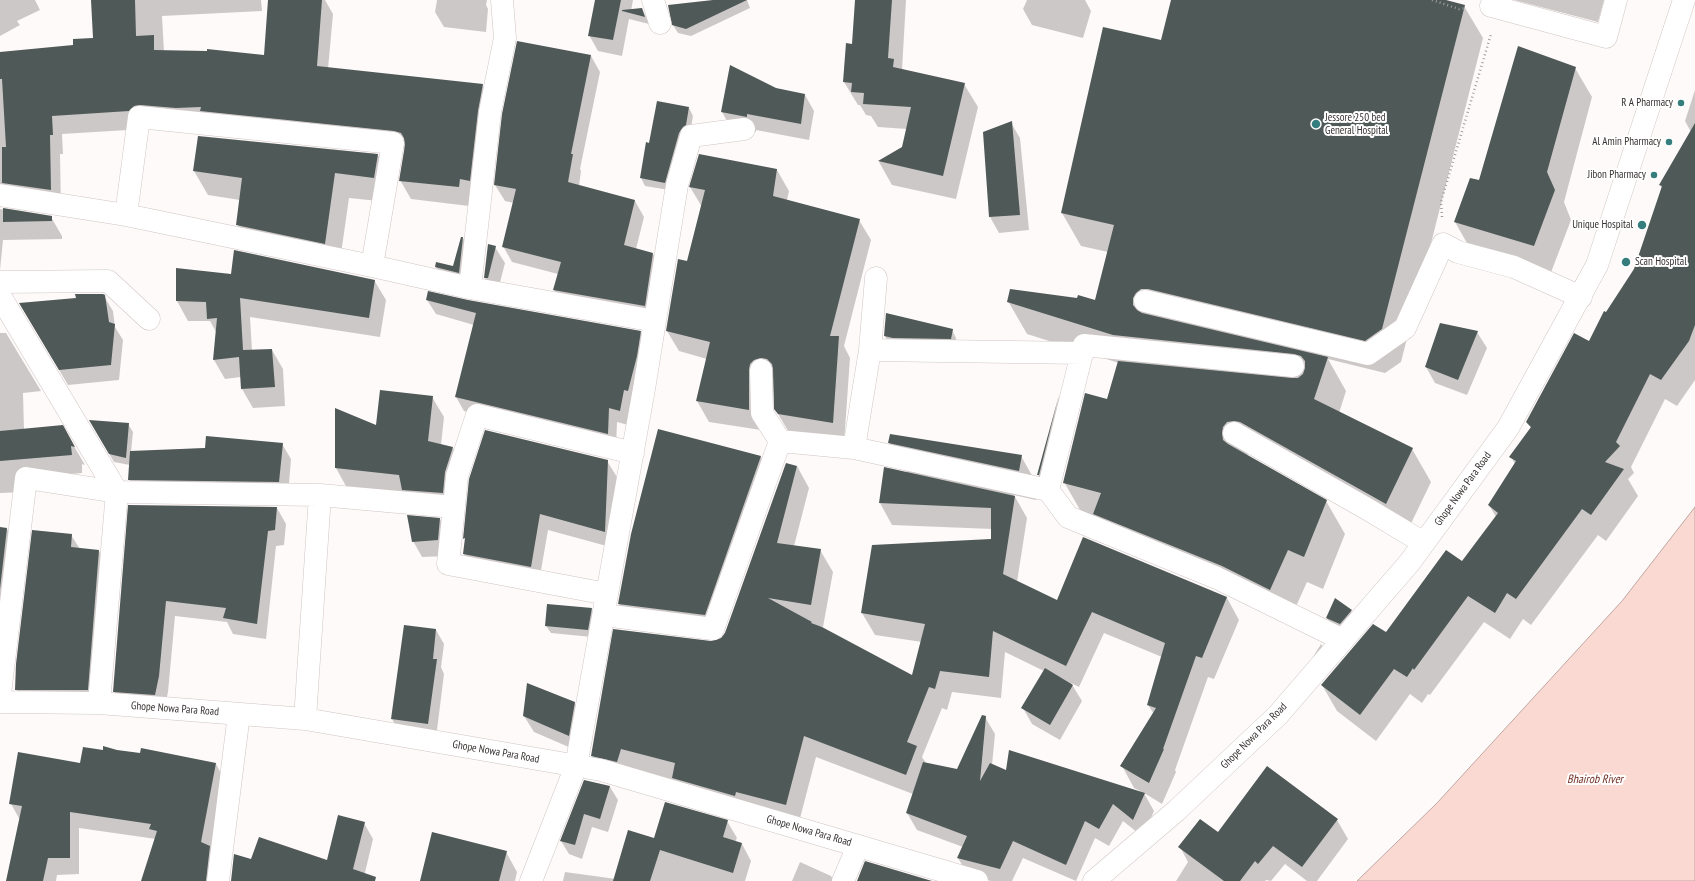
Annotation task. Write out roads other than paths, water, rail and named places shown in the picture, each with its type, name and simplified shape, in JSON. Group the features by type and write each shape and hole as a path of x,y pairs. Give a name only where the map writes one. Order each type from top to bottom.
{"street":[{"path":"470,288 490,112 505,38 502,0"},
{"path":"653,0 660,23"},
{"path":"1491,6 1606,37 1616,0"},
{"name":"Ghope Nowa Para Road","path":"1094,881 1176,811 1278,715 1410,562 1508,428 1581,297 1597,265 1684,0"},
{"path":"126,215 139,117 393,143 372,266"},
{"path":"531,881 576,766 633,453 677,185 691,136 744,129"},
{"path":"0,195 126,215 470,288 655,321"},
{"path":"1145,301 1368,354 1405,328 1443,244 1458,252 1514,267 1581,297"},
{"path":"854,448 870,350 876,278"},
{"path":"0,282 108,281 149,319"},
{"path":"0,296 117,492 99,703"},
{"path":"1048,490 1084,345 1293,366"},
{"path":"870,350 1082,353"},
{"path":"761,370 762,413 780,441"},
{"path":"607,594 448,564 457,476 477,415 633,453"},
{"path":"1234,433 1424,543"},
{"path":"780,441 854,448 1048,490 1068,517 1217,578 1343,640"},
{"path":"604,615 714,629 780,441"},
{"path":"0,694 26,478 117,492 320,495 454,507"},
{"path":"305,720 320,495"},
{"name":"Ghope Nowa Para Road","path":"0,702 99,703 305,720 601,770 858,846 953,878 977,881"},
{"path":"218,881 238,714"},
{"path":"842,881 858,846"}],"water":[{"name":"Bhairob River","path":"1695,507 1695,881 1357,881 1437,803 1622,601"}],"place":[{"name":"R A Pharmacy","path":"1681,103"},
{"name":"Jessore 250 bed General Hospital","path":"1316,124"},
{"name":"Al Amin Pharmacy","path":"1669,142"},
{"name":"Jibon Pharmacy","path":"1654,175"},
{"name":"Unique Hospital","path":"1642,225"},
{"name":"Scan Hospital","path":"1626,262"}]}
